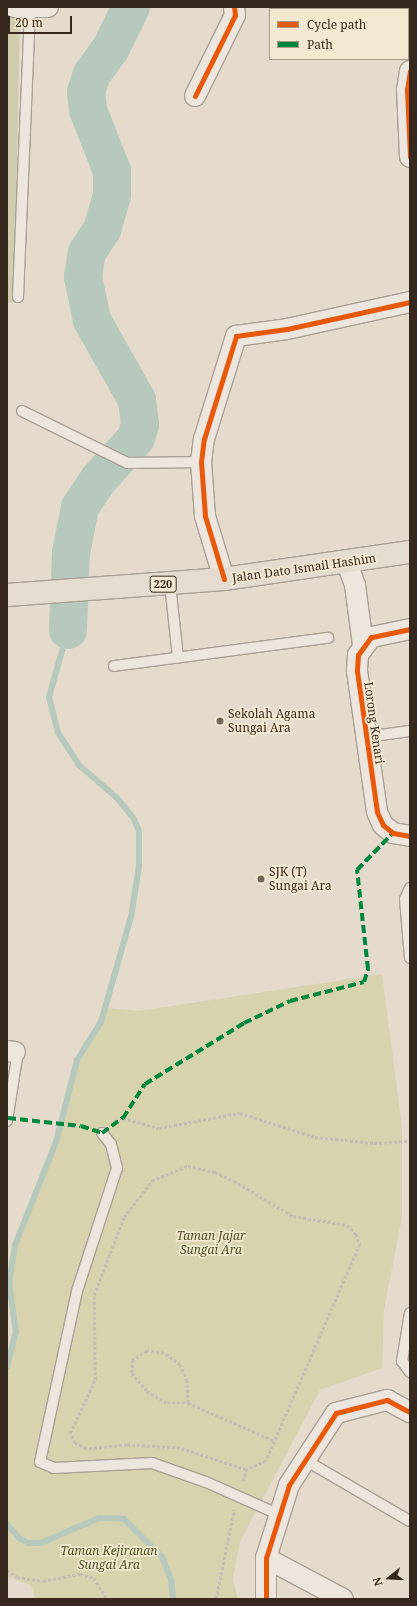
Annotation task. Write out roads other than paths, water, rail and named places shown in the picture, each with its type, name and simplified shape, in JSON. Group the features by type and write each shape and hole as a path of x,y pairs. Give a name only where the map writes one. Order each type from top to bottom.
{"main road":[{"name":"Jalan Dato Ismail Hashim","path":"15,594 224,579 347,563 410,552"}],"street":[{"path":"195,96 235,15 234,7"},
{"path":"410,71 407,90 410,157"},
{"path":"224,579 205,516 200,462 204,439 236,336 288,328 410,302"},
{"name":"Lorong Kenari","path":"347,563 355,585 363,645 358,655 357,670 377,812 383,825 393,833 410,836"},
{"path":"363,645 371,637 410,629"},
{"path":"266,1599 266,1558 289,1485 336,1413 387,1400 410,1412"},
{"path":"266,1558 343,1599"}],"lane":[{"path":"18,297 30,8"},
{"path":"22,411 127,463 200,462"},
{"path":"170,584 178,658"},
{"path":"114,666 328,638"},
{"path":"366,736 410,730"},
{"path":"410,888 405,899 410,958"},
{"path":"7,1121 17,1058 11,1051"},
{"path":"102,1133 111,1144 117,1168 77,1291 40,1462 54,1468 152,1464 238,1496 280,1515"},
{"path":"410,1313 402,1361 410,1372"},
{"path":"305,1460 410,1521"}],"waterway":[{"path":"68,630 71,553 80,507 99,479 136,438 140,425 137,400 92,320 83,277 87,252 102,230 112,194 112,171 88,110 86,92 92,74 111,48 131,7"},
{"path":"7,1367 16,1332 9,1283 15,1245 56,1142 77,1060 101,1022 131,917 139,866 139,831 134,819 116,797 79,765 58,733 49,697 68,630"},
{"path":"7,1524 19,1538 28,1543 41,1543 99,1518 124,1519 162,1557 171,1579 173,1599"}],"place":[{"name":"Sekolah Agama Sungai Ara","path":"220,721"},
{"name":"SJK (T) Sungai Ara","path":"261,879"}],"park label":[{"name":"Taman Jajar Sungai Ara","path":"211,1243"},
{"name":"Taman Kejiranan Sungai Ara","path":"109,1558"}]}
